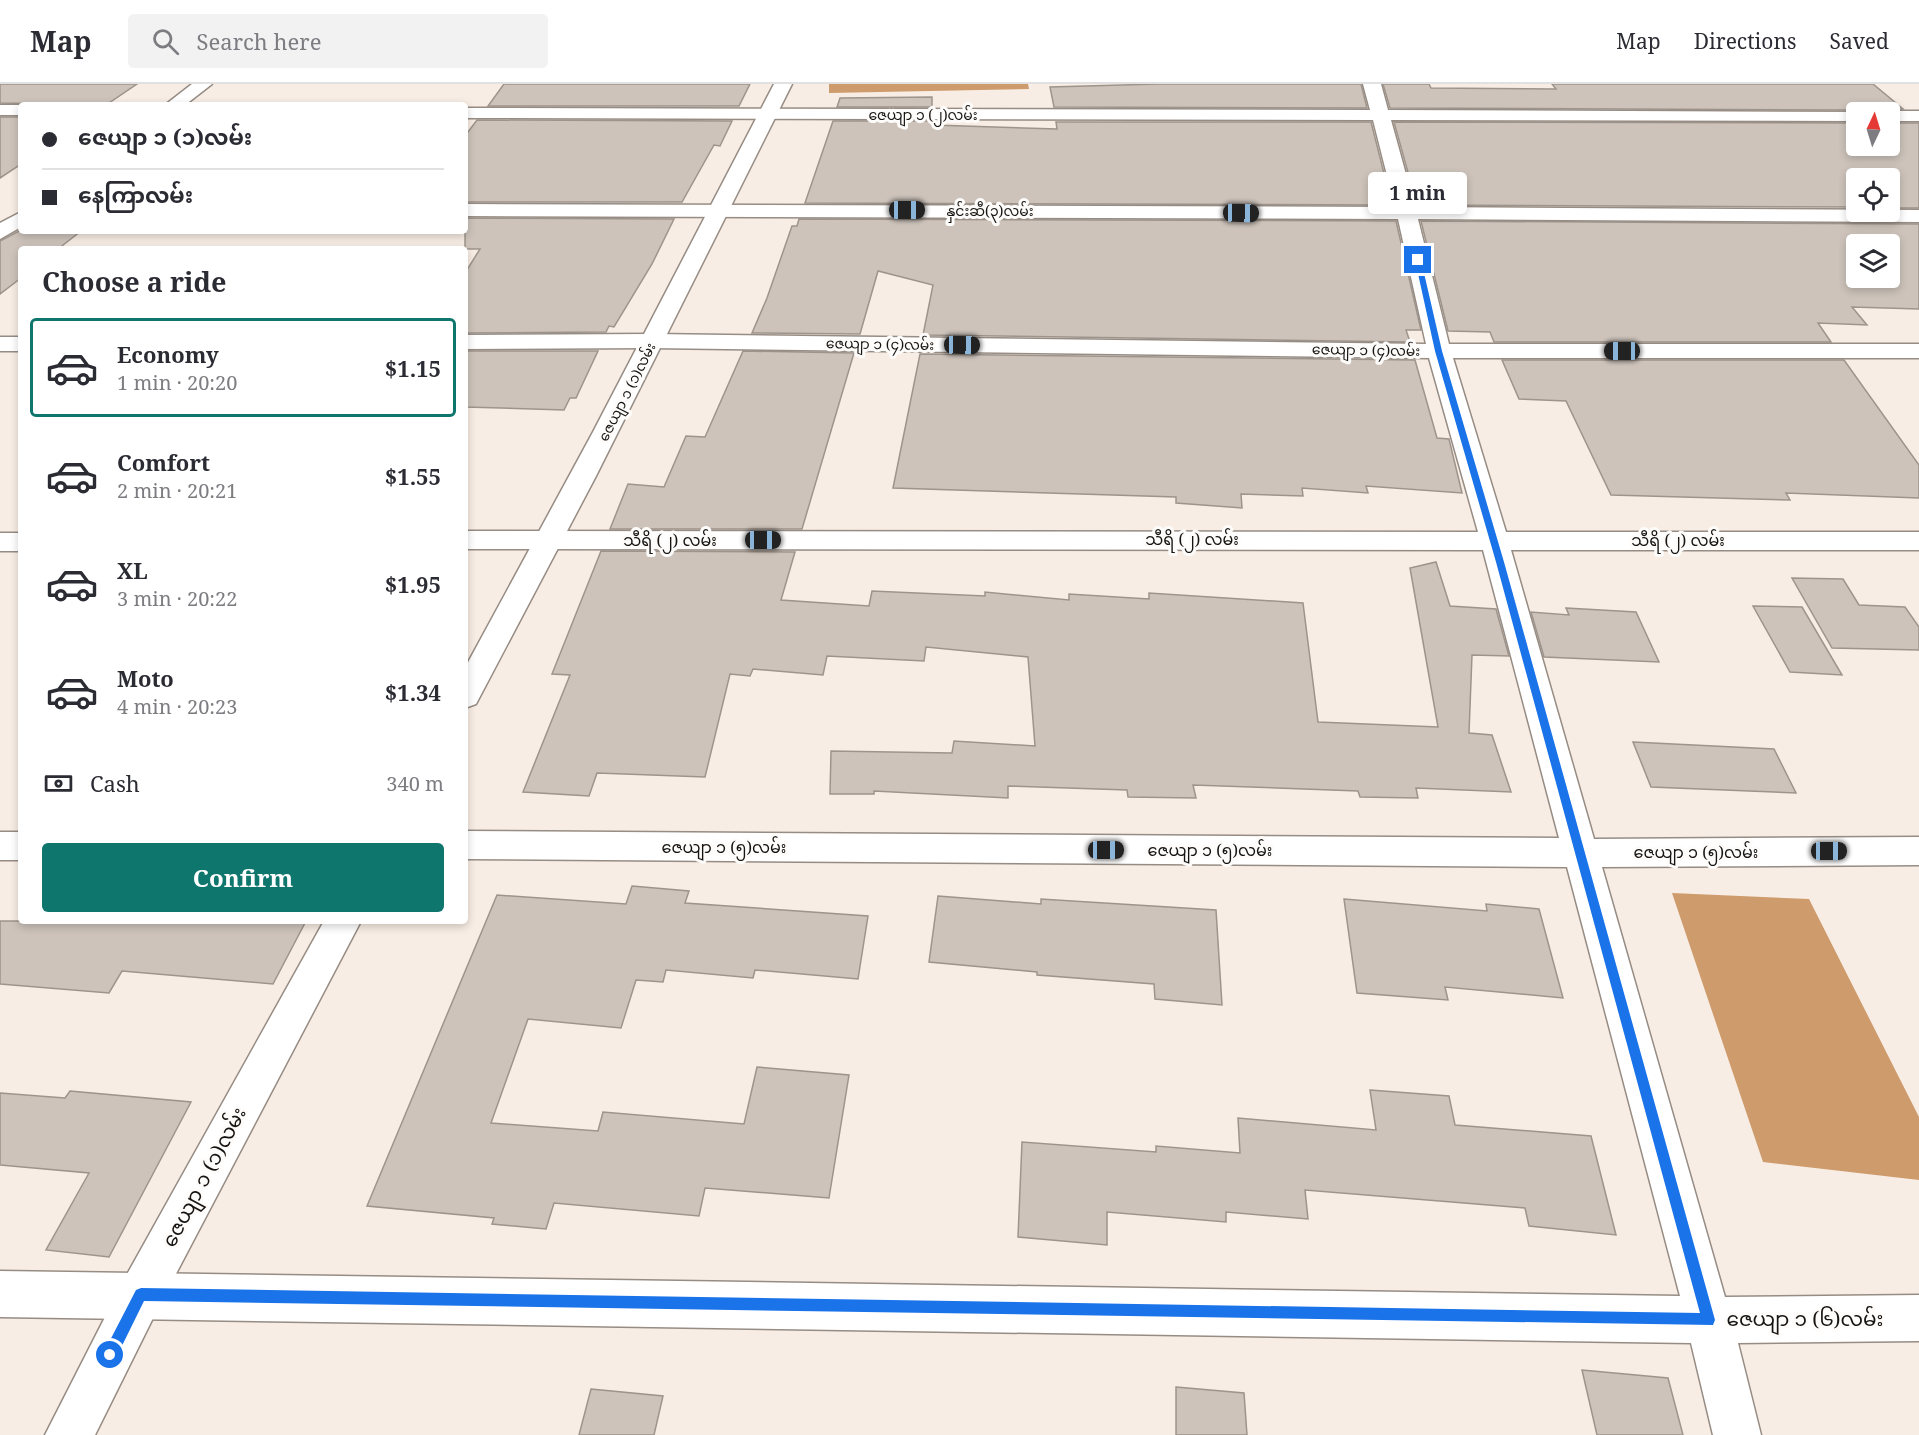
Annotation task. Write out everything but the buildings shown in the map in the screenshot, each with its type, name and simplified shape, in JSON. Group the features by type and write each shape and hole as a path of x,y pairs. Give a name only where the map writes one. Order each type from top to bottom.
{"street":[{"path":"178,102 203,84"},
{"name":"ဇေယျာ ၁ (၁)လမ်း","path":"468,690 550,540 717,209 783,84"},
{"path":"1372,84 1407,214 1439,351 1581,853 1709,1320 1737,1435"},
{"path":"0,110 18,110"},
{"name":"ဇေယျာ ၁ (၂)လမ်း","path":"468,113 1380,117 1846,116"},
{"path":"1900,116 1919,116"},
{"name":"နှင်းဆီ(၃)လမ်း","path":"468,210 717,209 1919,216"},
{"path":"0,213 18,213"},
{"path":"0,233 18,220"},
{"name":"ဇေယျာ ၁ (၄)လမ်း","path":"468,342 652,341 1439,351 1919,351"},
{"path":"0,344 18,344"},
{"name":"သီရိ (၂) လမ်း","path":"468,540 1919,541"},
{"path":"0,542 18,542"},
{"name":"ဇေယျာ ၁ (၅)လမ်း","path":"468,845 1581,853 1919,851"},
{"path":"0,846 18,846"},
{"name":"ဇေယျာ ၁ (၁)လမ်း","path":"69,1435 141,1294 341,924"},
{"name":"ဇေယျာ ၁ (၆)လမ်း","path":"0,1294 141,1294 1709,1320 1919,1318"}],"shaded area":[{"path":"829,84 1028,84 1029,89 829,93"},
{"path":"1672,893 1809,899 1919,1117 1919,1180 1763,1162"}],"route":[{"path":"110,1355 141,1294 1709,1320 1500,562 1439,351 1418,260"}]}
